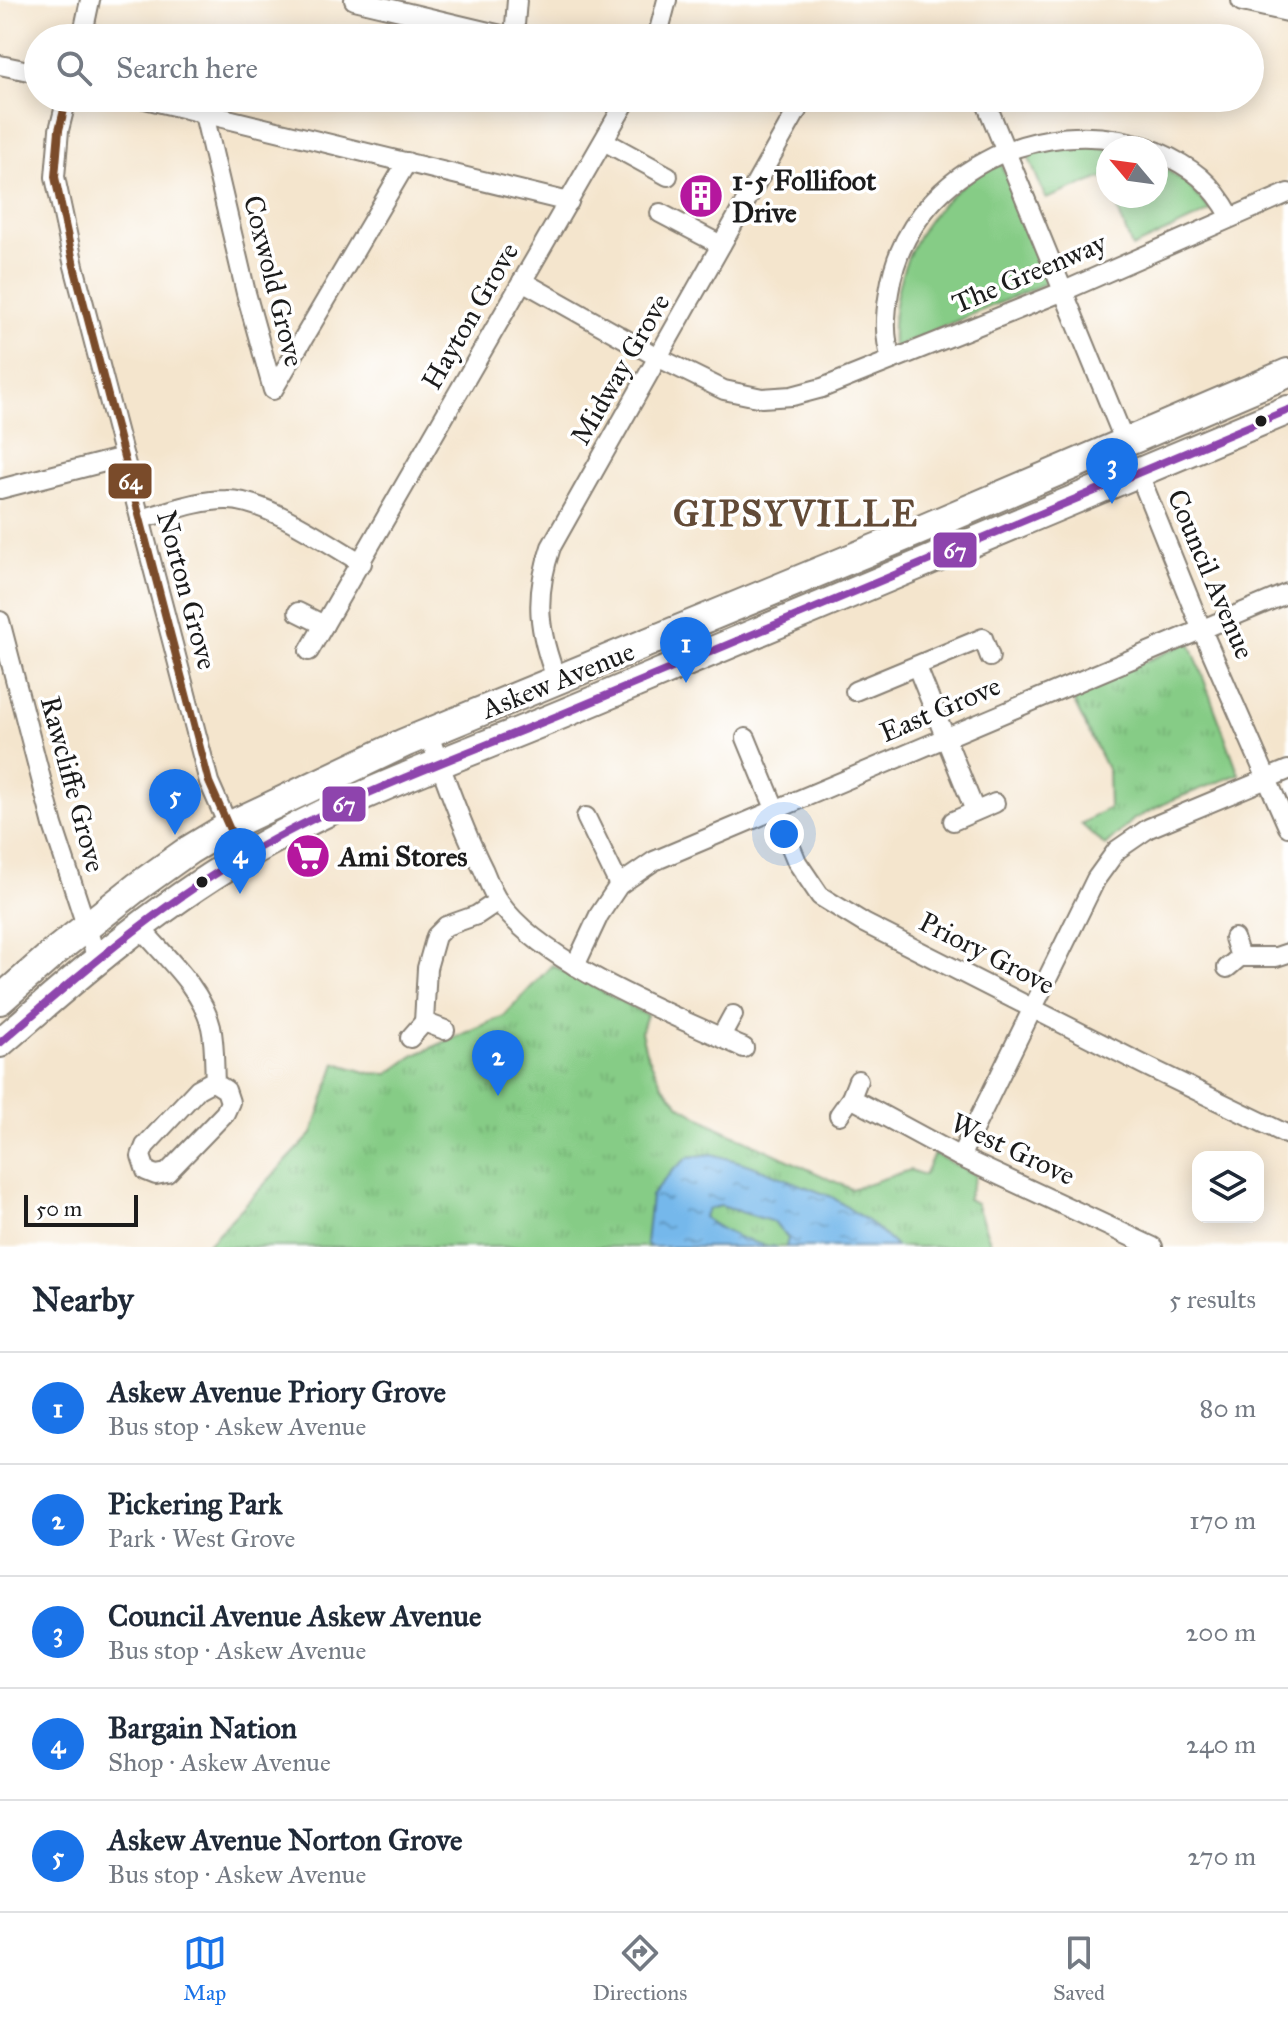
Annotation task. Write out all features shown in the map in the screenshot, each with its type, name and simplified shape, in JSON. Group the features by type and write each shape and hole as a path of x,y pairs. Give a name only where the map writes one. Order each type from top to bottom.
{"main road":[{"name":"Askew Avenue","path":"0,1000 84,927 189,850 229,826 428,733 700,622 1288,373"},
{"name":"Askew Avenue","path":"0,1043 139,926 242,857 301,825 440,763 1288,410"},
{"path":"700,622 711,651"}],"street":[{"path":"85,24 90,0"},
{"path":"354,0 455,24"},
{"path":"515,24 517,0"},
{"path":"661,24 667,0"},
{"path":"1243,0 1288,10"},
{"path":"0,65 24,70"},
{"name":"Norton Grove","path":"64,112 55,177 74,266 209,782 242,857"},
{"path":"196,112 569,202"},
{"name":"Hayton Grove","path":"309,651 620,112"},
{"name":"Midway Grove","path":"557,680 544,645 540,619 539,593 543,571 565,520 796,112"},
{"path":"989,112 1125,442"},
{"name":"Coxwold Grove","path":"204,114 246,293 273,390 407,162"},
{"path":"891,359 885,324 891,279 911,231 925,210 961,176 1004,151 1080,135 1096,136"},
{"path":"604,141 668,176"},
{"path":"1168,158 1202,176 1221,197 1231,217"},
{"name":"The Greenway","path":"522,281 704,382 762,398 792,396 822,388 1064,291 1288,193"},
{"path":"660,215 721,245"},
{"path":"0,489 124,457"},
{"name":"Council Avenue","path":"1139,474 1201,628 1288,827"},
{"path":"140,519 215,501 252,503 362,563"},
{"name":"East Grove","path":"575,966 599,915 619,885 654,861 1288,593"},
{"path":"298,612 324,625"},
{"name":"Rawcliffe Grove","path":"0,621 53,825 97,959"},
{"path":"855,691 983,638 990,657"},
{"path":"917,667 975,811"},
{"path":"428,733 473,849 498,901 538,942 575,966 744,1048"},
{"name":"Priory Grove","path":"746,738 797,862 820,896 864,923 1288,1135"},
{"path":"960,1157 1096,879 1117,850 1149,828 1288,770"},
{"path":"953,821 995,803"},
{"path":"586,817 619,885"},
{"path":"410,1038 424,1022 427,968 436,936 446,926 477,915 498,901"},
{"path":"139,926 188,983 206,1013 211,1027 215,1083"},
{"path":"1234,938 1233,962 1288,953"},
{"path":"721,1037 733,1015"},
{"path":"424,1022 445,1030"},
{"path":"839,1115 851,1098 858,1080"},
{"path":"215,1083 229,1096 225,1113 167,1173 156,1175 146,1171 141,1156 145,1146 198,1089 215,1083"},
{"name":"West Grove","path":"851,1098 960,1157 1153,1247"}],"green space":[{"path":"1058,142 1096,146 1096,180 1046,199 1025,149"},
{"path":"1000,162 1051,281 893,348 900,279 918,238 945,201 967,182"},
{"path":"1168,171 1187,184 1211,211 1132,248 1117,208 1168,208"},
{"path":"1190,642 1239,774 1172,800 1134,819 1105,846 1081,824 1109,808 1108,771 1070,694"},
{"path":"552,965 647,1015 641,1032 646,1052 663,1086 681,1106 719,1128 851,1189 910,1170 924,1175 934,1154 976,1175 967,1199 976,1203 992,1247 205,1247 312,1134 336,1063 369,1073 388,1074 415,1055 504,1016"}],"water":[{"path":"712,1154 750,1165 832,1197 870,1223 897,1247 786,1247 788,1238 774,1222 721,1206 708,1209 703,1217 738,1237 777,1247 650,1247 646,1243 651,1196 672,1171 689,1157"}],"transit line":[{"name":"64","path":"64,112 55,177 74,266 209,782 242,857"},
{"name":"67","path":"0,1043 87,969 177,899 241,858 323,814 407,776 1288,410"}],"place":[{"name":"1-5 Follifoot Drive","path":"701,196"},
{"name":"Council Avenue Askew Avenue","path":"1112,504"},
{"name":"Askew Avenue Priory Grove","path":"686,683"},
{"name":"Askew Avenue Norton Grove","path":"175,835"},
{"name":"Ami Stores","path":"308,856"},
{"name":"Bargain Nation","path":"240,894"},
{"name":"Pickering Park","path":"498,1096"}],"district":[{"name":"GIPSYVILLE","path":"796,514"}]}
